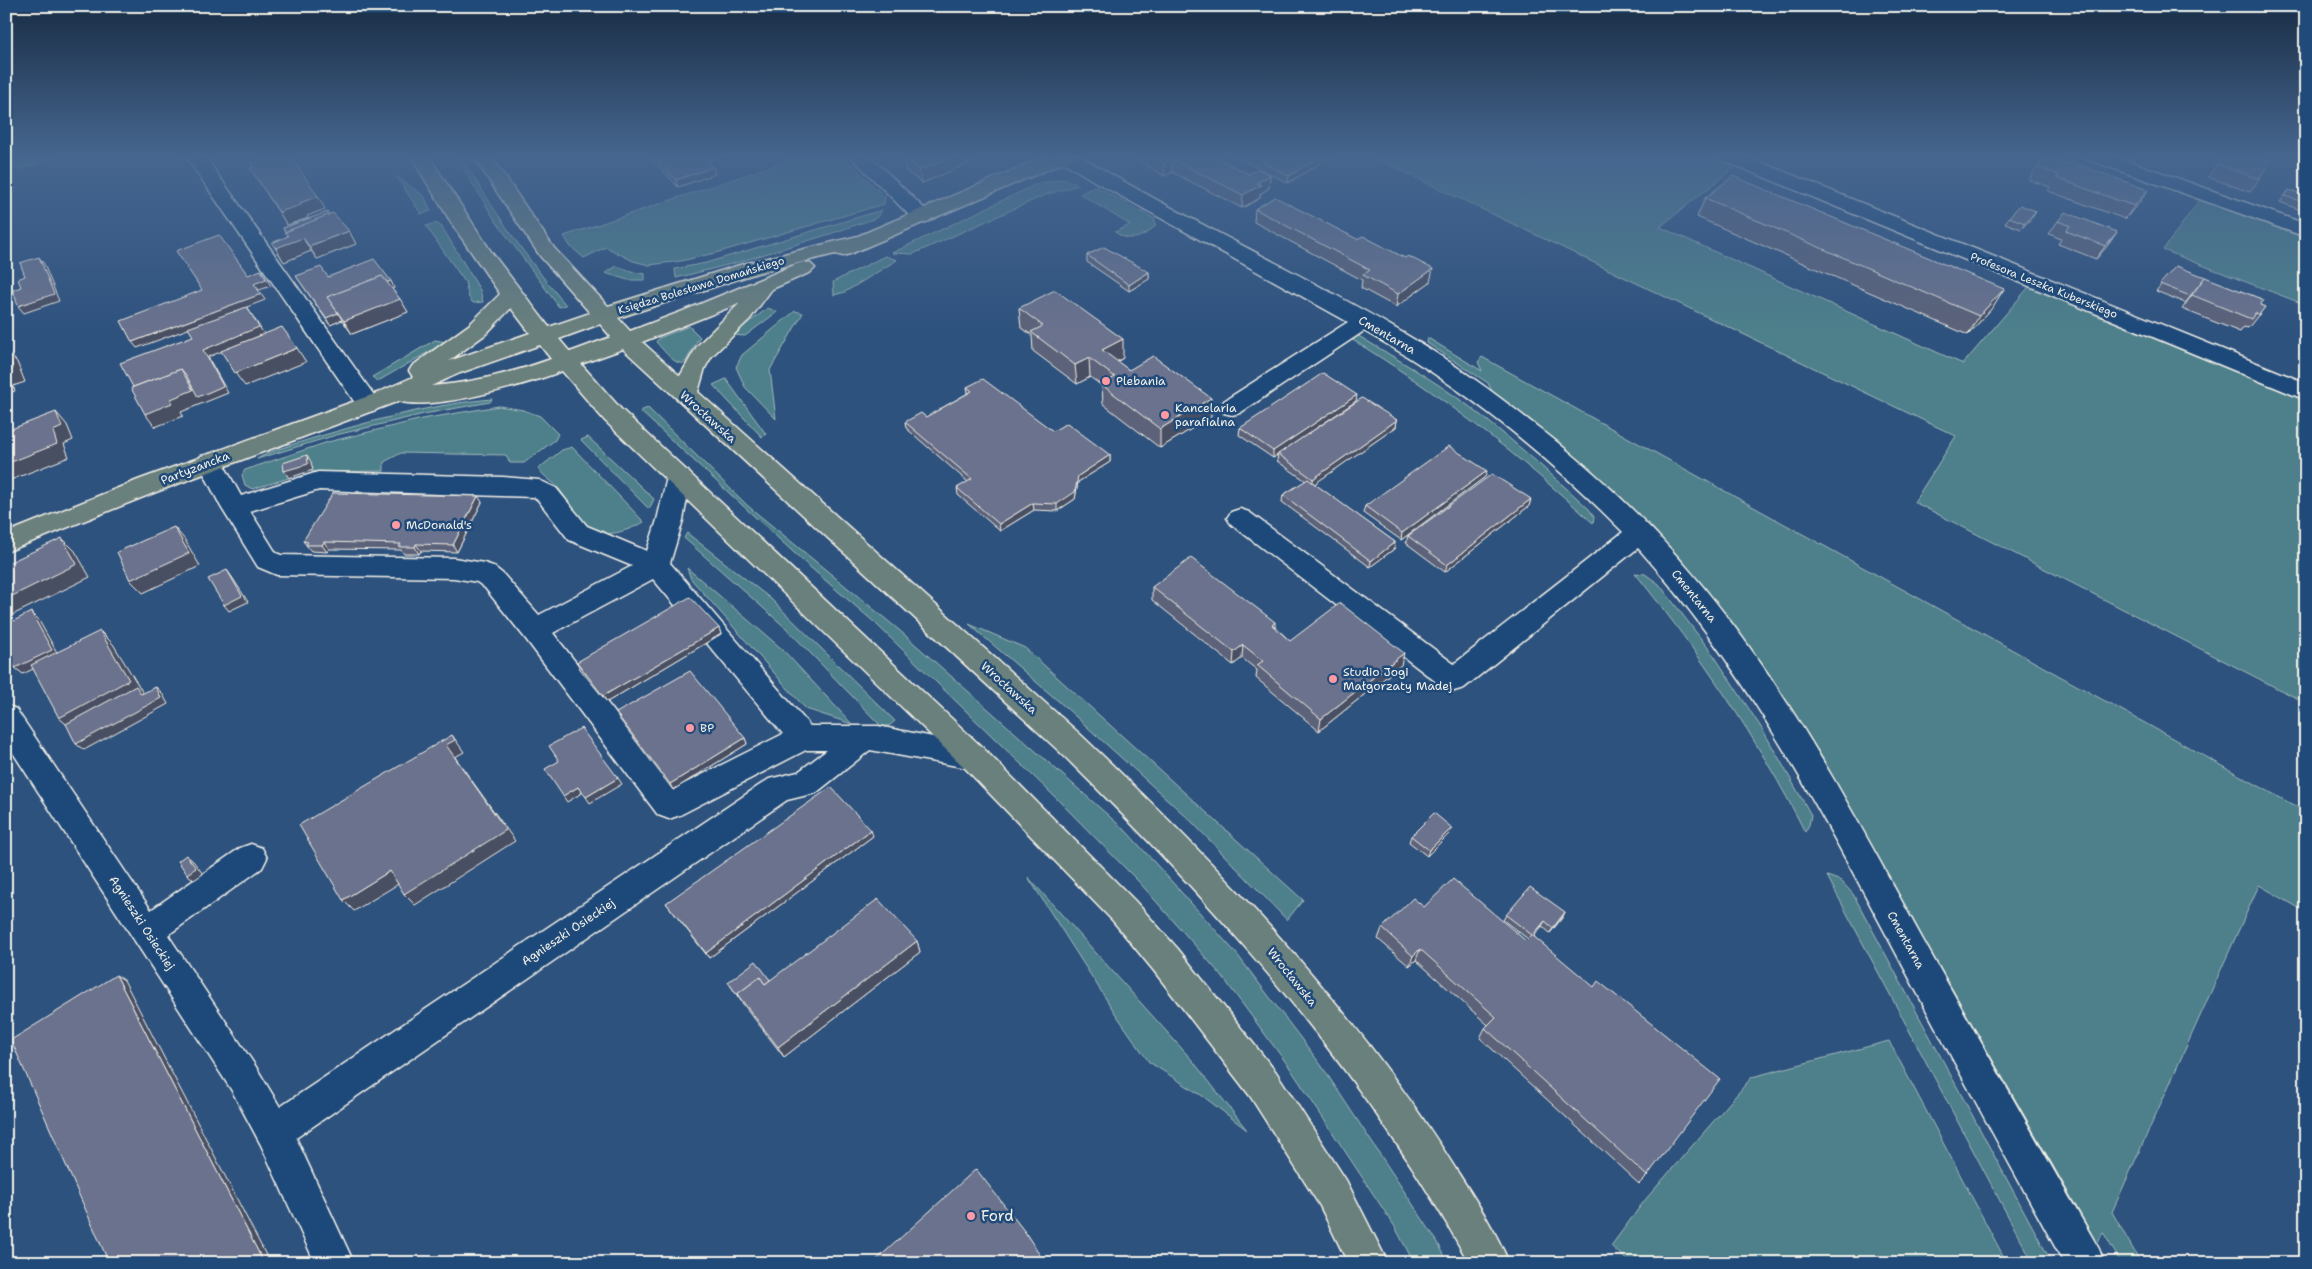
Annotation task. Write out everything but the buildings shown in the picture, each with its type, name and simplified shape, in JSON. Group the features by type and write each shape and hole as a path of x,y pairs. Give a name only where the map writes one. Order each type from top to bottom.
{"main road":[{"path":"455,214 511,295 543,336 563,361 613,415 973,757 1124,911 1166,960 1263,1084 1333,1193 1369,1263"},
{"name":"Wrocławska","path":"523,214 548,252 625,339 1071,744 1128,798 1203,877 1293,976 1397,1111 1464,1216 1490,1263"},
{"name":"Księdza Bolesława Domańskiego","path":"563,361 691,316 765,286 859,242 928,214"},
{"name":"Księdza Bolesława Domańskiego","path":"543,336 602,315 750,268 859,242"},
{"path":"685,395 690,377 703,350 740,317 765,286"},
{"path":"376,401 478,329 511,295"},
{"name":"Partyzancka","path":"6,543 210,462 376,401 452,368 543,336"},
{"name":"Partyzancka","path":"376,401 457,392 520,378 563,361"}],"street":[{"path":"238,214 376,401"},
{"name":"Cmentarna","path":"1172,214 1364,321 1441,367 1501,409 1560,456 1600,492 1639,532 1703,606 1727,637 1835,808 1952,1025 2085,1263"},
{"name":"Profesora Leszka Kuberskiego","path":"1872,214 2306,392"},
{"path":"2259,214 2306,231"},
{"path":"1232,407 1364,321"},
{"path":"210,462 234,507 267,560 271,563 276,565 470,569 484,573 494,581 535,630 669,806 803,738 878,738 973,757"},
{"path":"535,630 656,565 670,520 679,477"},
{"path":"234,507 318,481 503,486 539,489 547,494 578,533 656,565 803,738"},
{"path":"1240,518 1454,680 1639,532"},
{"name":"Agnieszki Osieckiej","path":"6,717 244,1079 274,1132 335,1263"},
{"name":"Agnieszki Osieckiej","path":"274,1132 780,788 806,784 864,738"},
{"path":"147,931 251,858"}],"green space":[{"path":"491,214 498,214 537,269 566,305 559,307"},
{"path":"629,214 849,214 719,252 681,261 649,265 633,261 606,247 584,258 570,246 564,236"},
{"path":"868,214 879,214 876,218 830,234 739,262 676,278 675,269 706,263"},
{"path":"973,214 1002,214 913,254 892,253"},
{"path":"1113,214 1146,214 1155,219 1155,226 1151,230 1136,238 1126,237 1115,232 1130,225"},
{"path":"1493,214 1676,214 1660,227 1963,364 2034,281 2306,392 2306,703 1914,502 1956,436"},
{"path":"2189,214 2260,214 2306,231 2306,305 2163,250"},
{"path":"436,223 442,227 480,290 483,302 473,303 469,298 465,282 426,226"},
{"path":"885,256 897,260 845,292 834,295 833,282"},
{"path":"617,266 645,274 645,280 628,280 605,273"},
{"path":"768,308 777,312 745,336 732,335"},
{"path":"795,311 803,313 770,370 776,419 745,387 736,367 742,355"},
{"path":"689,326 700,337 685,362 678,363 656,342 659,338"},
{"path":"1357,335 1414,369 1486,419 1589,509 1594,517 1593,523 1506,448 1446,402 1351,339"},
{"path":"1428,338 1482,371 1478,362 1482,357 2306,812 2306,912 2259,885 2112,1212 2141,1263 2121,1263 2103,1232 2089,1263 1703,606 1501,409 1488,383 1427,343"},
{"path":"435,340 446,342 378,381 372,377"},
{"path":"726,379 766,434 762,437 713,385"},
{"path":"492,399 490,402 424,414 336,435 257,459 285,447 380,420 425,409"},
{"path":"499,406 523,410 540,416 558,434 555,440 524,463 510,463 506,455 401,453 384,462 384,471 312,472 311,462 289,478 252,489 245,485 242,475 245,470 328,442 422,419"},
{"path":"648,408 748,506 899,630 1127,832 1236,953 1321,1065 1437,1241 1448,1263 1414,1263 1395,1227 1290,1068 1221,975 1139,882 1055,797 874,622 804,562 640,411"},
{"path":"588,437 654,499 649,509 581,440"},
{"path":"572,447 644,522 624,531 609,533 595,532 585,524 558,487 538,469 562,450"},
{"path":"687,533 771,599 895,721 889,726 881,726 787,629 684,538"},
{"path":"687,568 782,649 852,724 806,709 691,579"},
{"path":"1635,573 1645,574 1659,584 1715,657 1764,732 1811,815 1805,832 1768,764 1727,698"},
{"path":"969,624 1025,648 1303,900 1287,920 1189,819 1064,706"},
{"path":"1827,876 1841,881 1853,894 2052,1263 2033,1263"},
{"path":"1028,877 1192,1060 1247,1130 1204,1097 1149,1062 1115,1013"},
{"path":"1889,1041 2007,1263 1630,1263 1611,1246 1645,1200 1752,1077"}],"place":[{"name":"Plebania","path":"1106,381"},
{"name":"Kancelaria parafialna","path":"1165,415"},
{"name":"McDonald's","path":"396,525"},
{"name":"Studio Jogi Małgorzaty Madej","path":"1333,679"},
{"name":"BP","path":"690,728"},
{"name":"Ford","path":"971,1216"}]}
